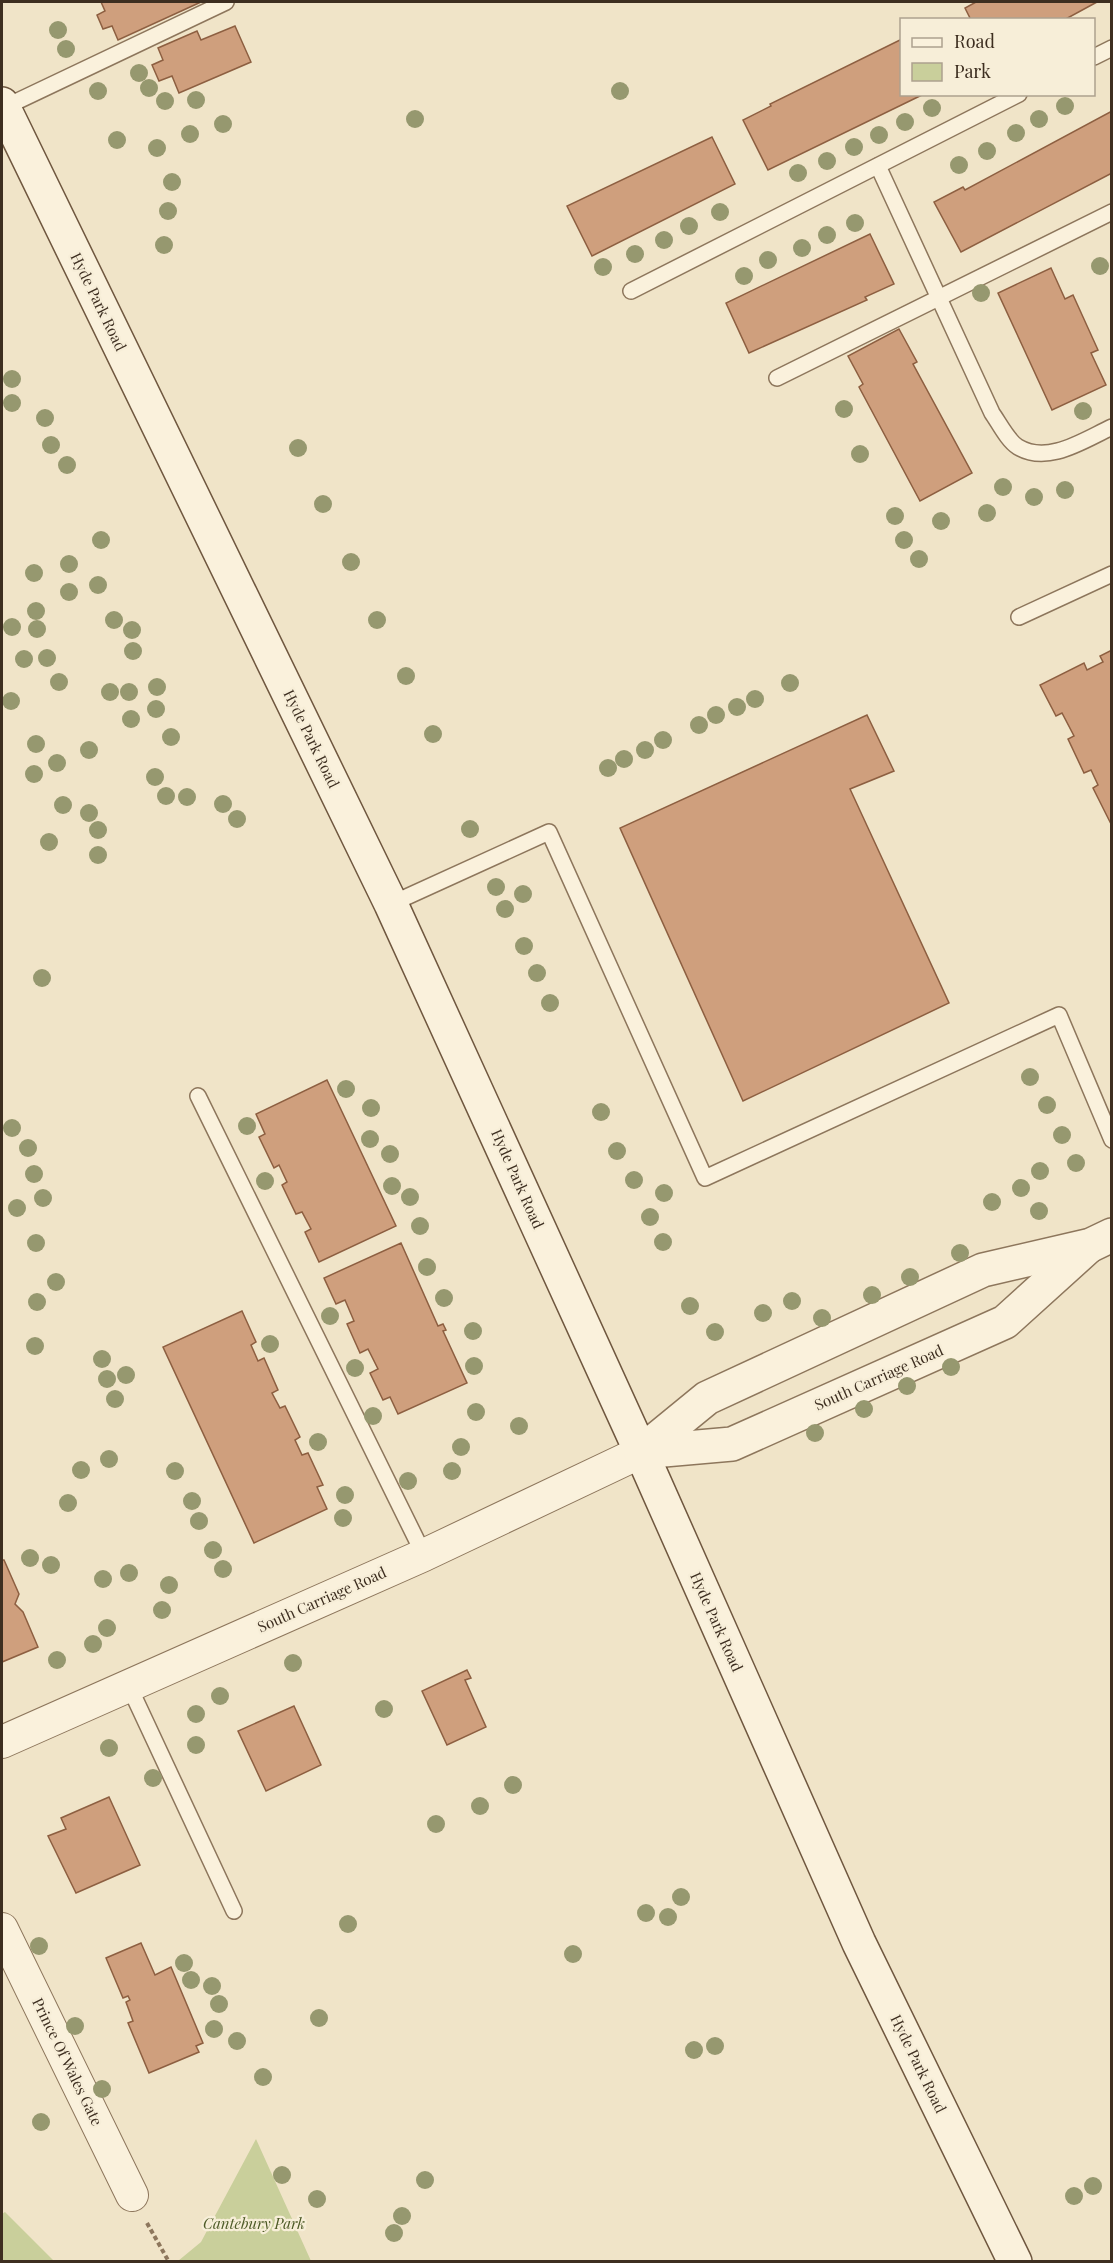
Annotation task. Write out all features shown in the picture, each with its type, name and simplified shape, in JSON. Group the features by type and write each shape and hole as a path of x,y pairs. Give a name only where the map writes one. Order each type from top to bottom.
{"main road":[{"name":"Hyde Park Road","path":"2,106 392,904 641,1452 860,1943 1015,2262"},
{"name":"South Carriage Road","path":"641,1452 707,1398 972,1275 1101,1240"},
{"name":"South Carriage Road","path":"641,1452 732,1444 1005,1322 1101,1240"}],"street":[{"name":"South Carriage Road","path":"2,1742 424,1555 641,1452"},
{"name":"Prince Of Wales Gate","path":"2,1929 132,2195"}],"lane":[{"path":"2,106 226,2"},
{"path":"1095,56 1112,48"},
{"path":"631,291 1015,96"},
{"path":"878,166 992,413 1017,446 1044,454 1072,446 1112,428"},
{"path":"777,378 1112,212"},
{"path":"1019,617 1112,574"},
{"path":"392,904 549,832 705,1178 1059,1015 1112,1140"},
{"path":"198,1096 424,1555"},
{"path":"129,1686 234,1911"}],"path":[{"path":"132,2195 169,2262"}],"green space":[{"name":"Cantebury Park","path":"256,2139 311,2261 178,2261 201,2242"},
{"path":"5,2212 54,2261 2,2261 2,2214"}],"building":[{"path":"101,2 201,2 118,40 112,26 103,29 97,15 105,11"},
{"path":"976,2 1097,2 1068,18 970,18 965,8"},
{"path":"235,26 251,62 179,93 172,76 159,81 152,65 163,60 158,48 197,31 201,40"},
{"path":"900,40 900,96 920,96 768,170 743,120 771,106 770,104"},
{"path":"1112,111 1112,173 961,252 934,202 963,187 965,190"},
{"path":"712,137 735,184 592,256 567,206"},
{"path":"870,234 894,284 865,297 867,300 749,353 726,303"},
{"path":"1051,268 1065,299 1073,295 1098,350 1091,353 1106,385 1052,410 998,293"},
{"path":"899,329 917,362 913,364 972,473 920,501 859,387 863,384 848,356"},
{"path":"1112,650 1112,826 1093,788 1098,785 1091,770 1084,773 1068,739 1074,736 1062,713 1056,716 1040,685 1084,663 1087,670 1103,662 1100,656"},
{"path":"867,715 894,771 850,789 949,1003 743,1101 620,828"},
{"path":"327,1080 396,1226 319,1262 305,1232 311,1229 302,1212 296,1214 282,1185 287,1182 279,1165 274,1168 259,1137 265,1134 256,1114"},
{"path":"401,1243 438,1326 443,1324 446,1330 443,1331 467,1383 398,1414 390,1397 383,1400 370,1373 378,1369 368,1349 360,1353 347,1324 354,1321 345,1300 336,1304 324,1278"},
{"path":"242,1311 256,1342 251,1345 258,1361 264,1358 278,1390 272,1393 280,1408 285,1406 300,1437 295,1440 302,1455 308,1453 323,1485 317,1487 327,1509 254,1543 163,1347"},
{"path":"2,1560 19,1594 15,1604 23,1612 38,1647 2,1662"},
{"path":"467,1670 471,1678 465,1680 486,1727 447,1745 422,1691"},
{"path":"294,1706 321,1765 266,1791 238,1731"},
{"path":"109,1797 140,1865 76,1893 48,1836 66,1829 61,1818"},
{"path":"141,1943 155,1975 171,1967 203,2043 196,2046 199,2052 149,2073 128,2023 133,2021 126,2002 130,2000 128,1996 123,1998 106,1958"}]}
